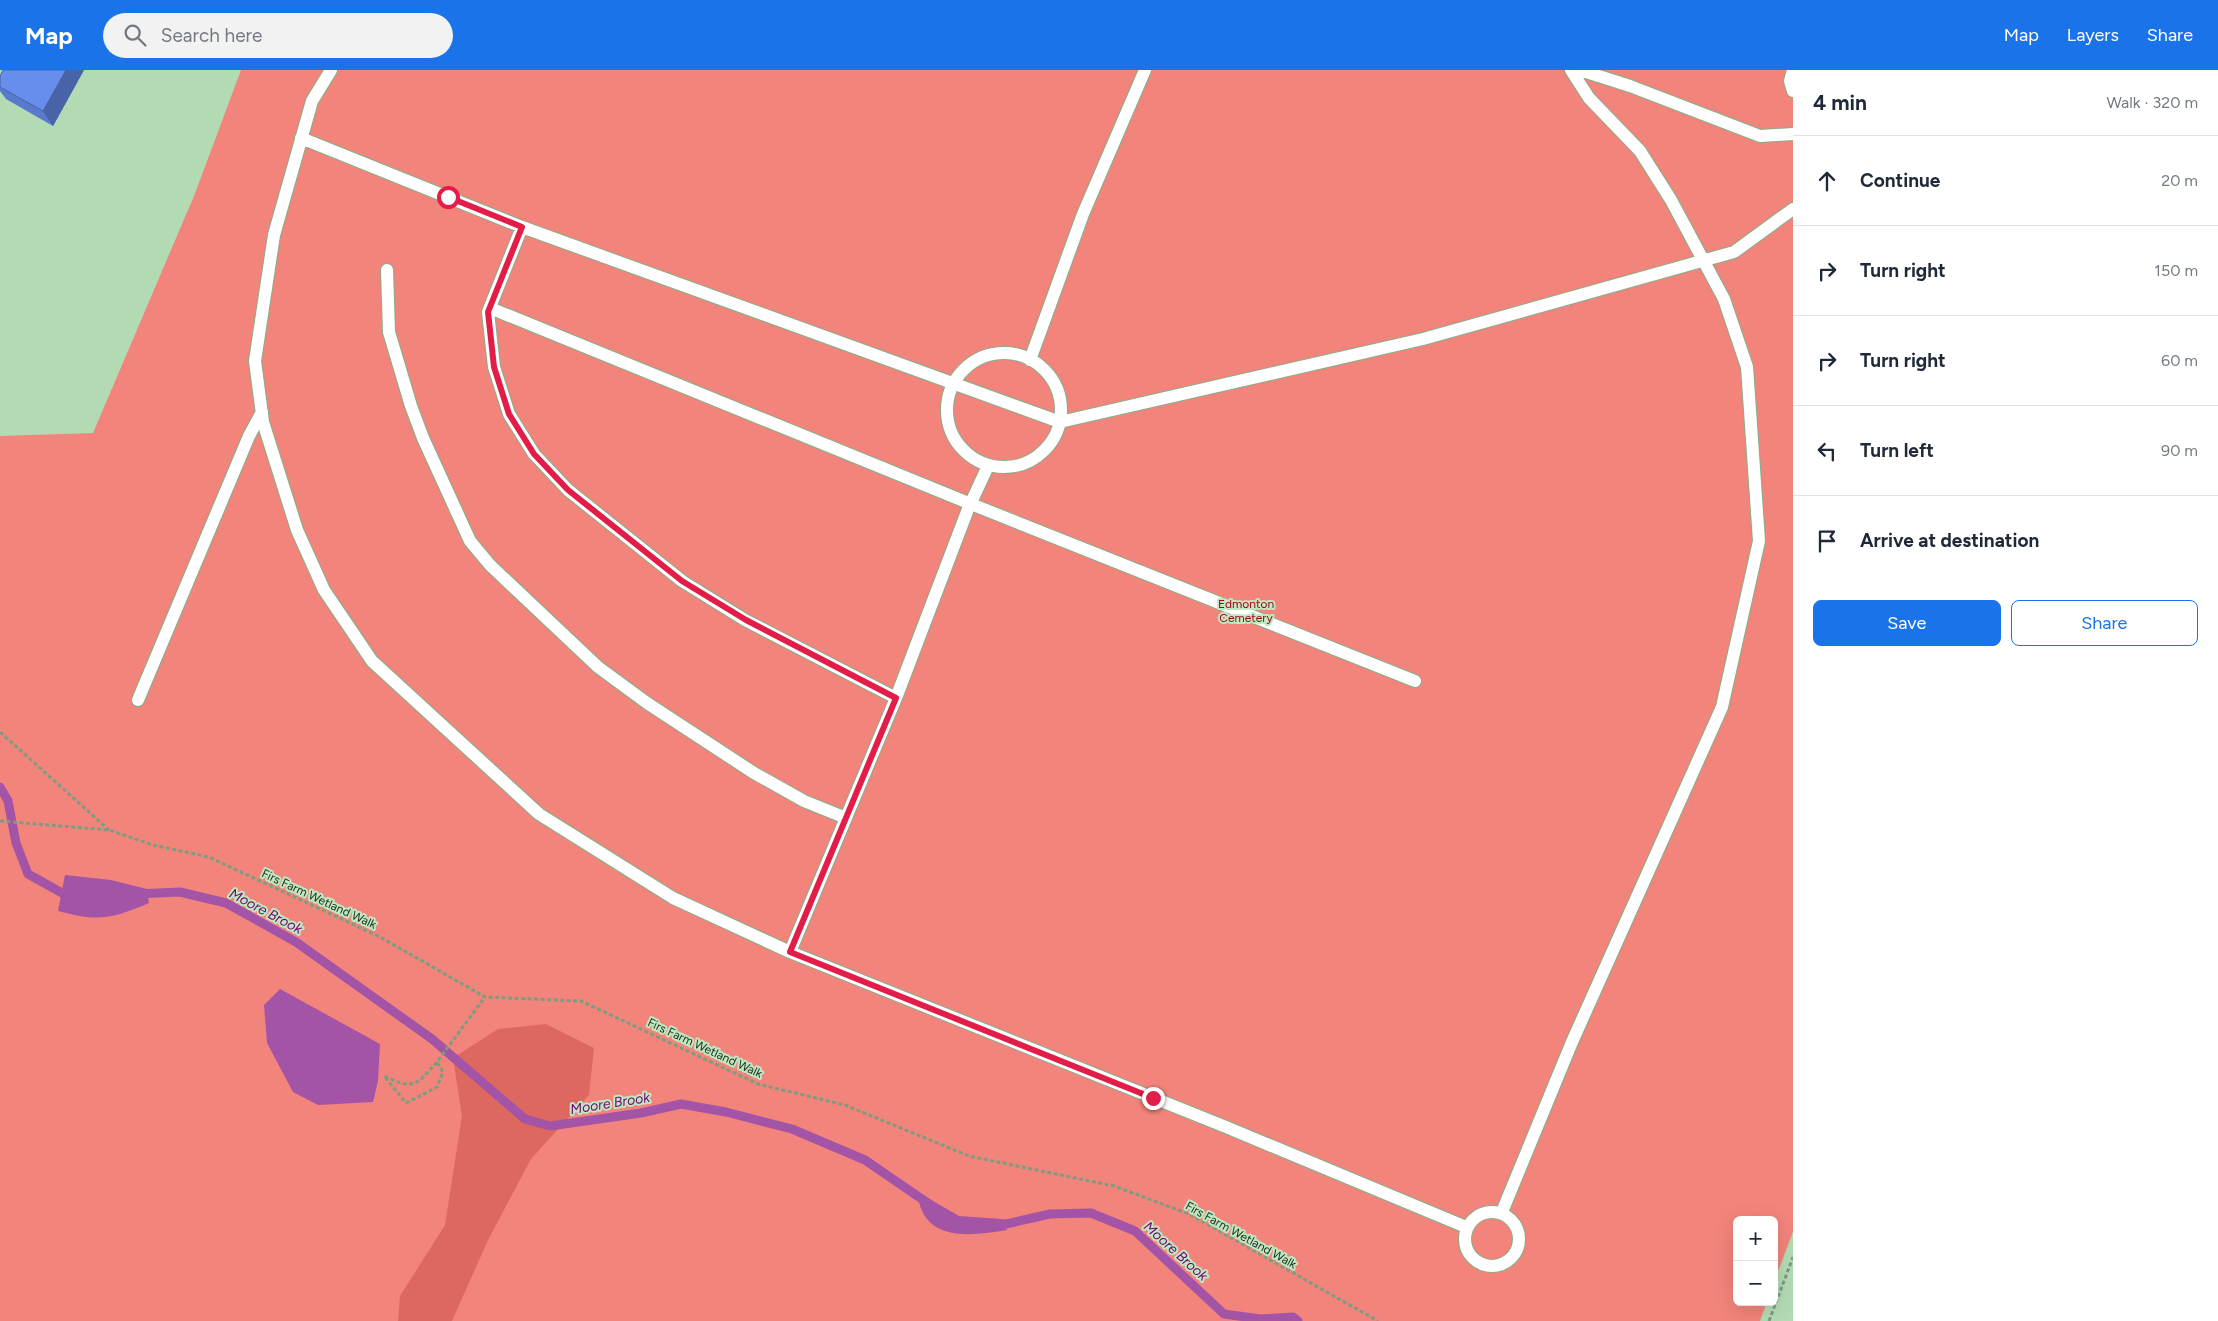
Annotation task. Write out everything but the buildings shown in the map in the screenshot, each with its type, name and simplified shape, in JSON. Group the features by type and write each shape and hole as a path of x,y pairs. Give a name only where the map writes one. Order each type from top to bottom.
{"lane":[{"path":"331,70 312,101 274,235 256,361 264,422 296,530 324,590 372,661 539,814 673,898 790,952 1226,1127 1466,1227"},
{"path":"1030,360 1084,214 1145,70"},
{"path":"1502,1212 1572,1042 1722,707 1759,541 1746,367 1724,299 1671,200 1640,151 1589,98 1571,70"},
{"path":"1580,70 1630,86 1760,136 1793,134"},
{"path":"1793,70 1790,81 1793,91"},
{"path":"301,138 522,227 1060,422 1423,339 1734,252 1793,209"},
{"path":"522,227 488,312 494,367 509,414 534,454 568,490 682,581 746,620 896,698"},
{"path":"387,270 389,332 411,406 423,438 470,541 490,565 598,667 647,703 754,774 804,801 846,818"},
{"path":"490,308 971,504 1415,681"},
{"path":"1008,352 1038,364 1050,376 1058,390 1060,422 1046,450 1020,466 988,466 966,454 950,433 946,408 953,383 976,359 1008,352"},
{"path":"138,700 249,436 262,412"},
{"path":"790,952 896,698 971,504 988,466"},
{"path":"1481,1212 1502,1212 1516,1225 1520,1243 1510,1260 1493,1267 1475,1261 1464,1246 1466,1227 1481,1212"}],"path":[{"path":"0,732 109,830"},
{"path":"0,821 109,830"},
{"name":"Firs Farm Wetland Walk","path":"109,830 153,845 209,857 382,938 485,997 581,1001 758,1084 845,1105 970,1156 1122,1190 1189,1214 1378,1321"},
{"path":"438,1060 443,1072 436,1087 406,1103 384,1076 406,1086 419,1082 438,1060 485,997"},
{"path":"1769,1321 1793,1257"}],"green space":[{"name":"Edmonton Cemetery","path":"241,70 1793,70 1793,1232 1778,1271 1778,1216 1733,1216 1733,1306 1766,1306 1760,1321 0,1321 0,436 93,433 194,196"}],"shaded area":[{"path":"65,875 111,880 147,889 149,903 125,913 95,918 58,911"},
{"path":"280,989 380,1044 378,1081 373,1102 318,1105 293,1092 267,1043 264,1005"},
{"path":"546,1024 594,1048 589,1095 531,1159 488,1240 452,1321 398,1321 400,1296 445,1225 462,1116 453,1058 498,1029"},
{"path":"926,1197 959,1216 1000,1219 1007,1230 968,1234 943,1230 932,1224 924,1215 919,1202"}],"waterway":[{"name":"Moore Brook","path":"0,787 8,801 16,843 28,874 64,894 74,894"},
{"name":"Moore Brook","path":"136,894 180,892 226,903 296,942 432,1039 525,1119 550,1126 641,1113 681,1104 726,1112 792,1129 865,1160 932,1206"},
{"name":"Moore Brook","path":"993,1223 1006,1224 1050,1214 1091,1213 1135,1231 1224,1314 1260,1319 1293,1317 1298,1321"}],"route":[{"path":"448,197 522,227 488,312 494,367 509,414 534,454 568,490 682,581 746,620 827,664 896,698 790,952 1153,1098"}]}
